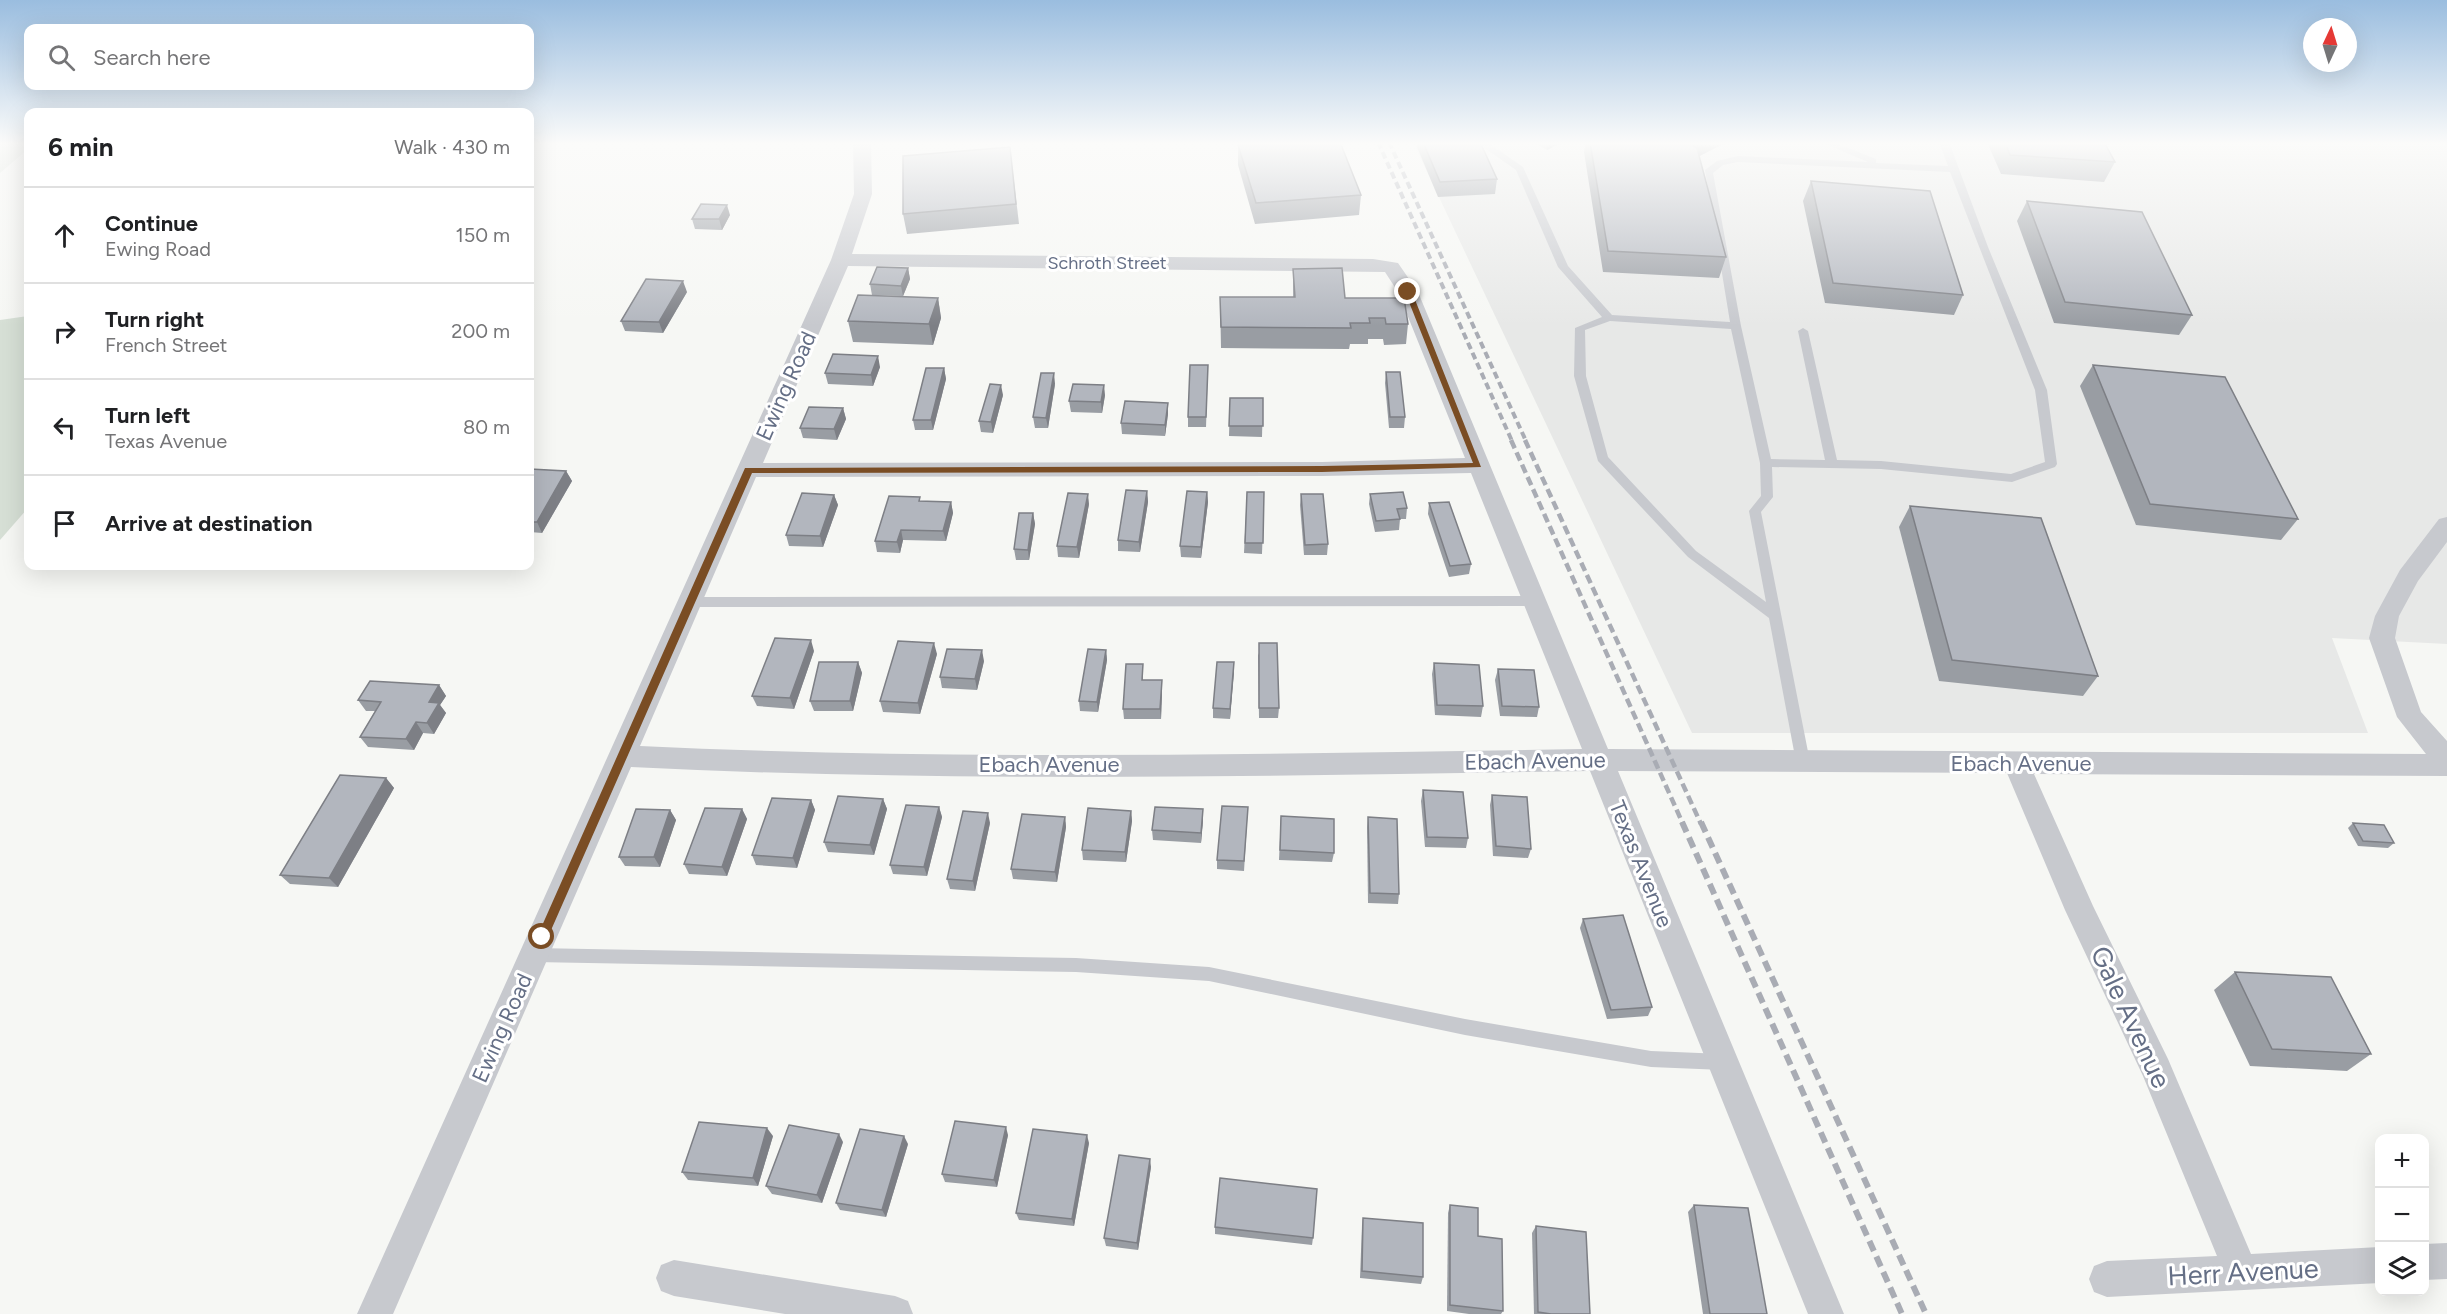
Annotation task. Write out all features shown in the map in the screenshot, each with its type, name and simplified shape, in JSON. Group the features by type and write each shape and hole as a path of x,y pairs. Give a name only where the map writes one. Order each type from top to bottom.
{"street":[{"name":"Ewing Road","path":"375,1314 841,260 860,203"},
{"name":"Schroth Street","path":"841,260 1373,265"},
{"name":"Texas Avenue","path":"1373,265 1391,267 1408,292 1826,1314"},
{"path":"748,470 1322,469 1478,465"},
{"path":"2447,525 2409,576 2387,616 2382,638 2410,717 2447,759"},
{"name":"Ebach Avenue","path":"623,756 747,762 931,764 1316,765 1599,760 2447,765"},
{"name":"Gale Avenue","path":"2016,763 2080,910 2157,1070 2241,1272"},
{"path":"2429,1262 2447,1261"},
{"name":"Herr Avenue","path":"2107,1279 2375,1264"},
{"path":"674,1278 895,1314"}],"lane":[{"path":"1535,203 1563,267 1609,318"},
{"path":"1714,203 1736,326 1766,463 1767,497 1755,511 1803,762"},
{"path":"1766,463 1832,463 2012,478 2050,464 2042,390 1967,203"},
{"path":"1736,326 1609,318 1580,328 1580,376 1602,458 1692,554 1774,615"},
{"path":"1803,331 1832,463"},
{"path":"691,602 1533,601"},
{"path":"534,955 1076,965 1209,974 1465,1028 1639,1058 1723,1062"}],"shaded area":[{"path":"1442,203 2447,203 2447,644 2332,638 2368,733 1692,733"},
{"path":"24,317 24,513 0,540 0,320"}],"building":[{"path":"903,203 1016,204 903,214"},
{"path":"1600,203 1712,203 1726,257 1608,251"},
{"path":"1816,203 1934,203 1963,295 1833,283"},
{"path":"2028,203 2142,212 2192,315 2065,302"},
{"path":"701,204 727,205 719,219 692,219"},
{"path":"877,267 908,268 901,286 870,284"},
{"path":"1342,268 1345,298 1404,298 1408,324 1386,324 1385,318 1369,318 1370,323 1350,323 1351,328 1221,327 1220,297 1295,297 1293,269"},
{"path":"646,279 683,281 659,322 621,321"},
{"path":"858,295 938,298 929,324 848,321"},
{"path":"833,354 878,356 871,375 825,373"},
{"path":"1190,365 1208,365 1206,417 1188,417"},
{"path":"2093,365 2225,377 2298,519 2150,504"},
{"path":"926,368 944,368 931,420 913,420"},
{"path":"1386,372 1400,372 1405,417 1390,417"},
{"path":"1041,373 1054,373 1046,418 1033,417"},
{"path":"990,384 1001,385 991,422 979,421"},
{"path":"1073,384 1104,385 1101,402 1069,401"},
{"path":"1230,398 1263,398 1263,426 1229,426"},
{"path":"1125,401 1168,403 1165,425 1121,423"},
{"path":"809,407 843,408 834,429 800,428"},
{"path":"534,469 566,471 537,522 534,522"},
{"path":"1126,490 1147,491 1139,542 1118,540"},
{"path":"1187,491 1207,492 1201,547 1180,546"},
{"path":"1247,492 1264,492 1263,543 1245,543"},
{"path":"1403,492 1407,508 1397,509 1400,519 1376,521 1370,494"},
{"path":"802,493 834,495 820,536 786,535"},
{"path":"1068,493 1088,494 1077,547 1057,546"},
{"path":"1301,494 1323,494 1328,544 1305,545"},
{"path":"889,496 920,497 919,501 951,502 943,531 901,530 897,542 875,541"},
{"path":"1449,502 1471,564 1450,566 1429,503"},
{"path":"1910,506 2041,518 2098,676 1952,660"},
{"path":"1019,513 1033,513 1028,550 1014,549"},
{"path":"775,638 811,640 790,698 752,696"},
{"path":"898,641 934,643 918,703 880,701"},
{"path":"1259,643 1277,643 1279,708 1259,708"},
{"path":"947,649 982,650 975,679 940,677"},
{"path":"1088,649 1106,650 1097,702 1079,701"},
{"path":"819,662 858,662 850,701 810,701"},
{"path":"1217,662 1234,662 1230,709 1213,708"},
{"path":"1434,663 1479,665 1483,706 1437,705"},
{"path":"1126,664 1143,664 1142,680 1162,680 1160,709 1123,709"},
{"path":"1498,669 1534,670 1539,707 1502,706"},
{"path":"370,681 439,685 429,702 439,703 427,723 416,722 406,739 360,737 381,702 358,700"},
{"path":"340,775 386,778 329,878 280,875"},
{"path":"1423,790 1463,792 1468,838 1427,837"},
{"path":"1492,795 1527,797 1531,849 1496,846"},
{"path":"838,796 883,799 870,845 824,842"},
{"path":"772,798 811,800 793,858 752,855"},
{"path":"906,805 939,807 924,867 890,865"},
{"path":"1222,806 1248,807 1244,861 1217,860"},
{"path":"1155,807 1203,809 1201,833 1152,830"},
{"path":"705,808 742,809 722,867 684,864"},
{"path":"1088,808 1131,811 1125,852 1082,850"},
{"path":"636,809 670,810 654,857 619,857"},
{"path":"963,811 988,813 973,881 947,879"},
{"path":"1022,814 1065,817 1055,872 1011,869"},
{"path":"1281,816 1334,819 1334,853 1280,850"},
{"path":"1368,817 1397,819 1399,894 1370,893"},
{"path":"2353,823 2384,825 2394,843 2363,841"},
{"path":"1623,915 1652,1007 1611,1010 1583,919"},
{"path":"2235,972 2331,977 2371,1054 2272,1049"},
{"path":"955,1121 1006,1127 994,1180 942,1174"},
{"path":"699,1122 767,1128 753,1178 682,1172"},
{"path":"789,1125 839,1134 817,1195 766,1186"},
{"path":"860,1129 904,1136 882,1210 836,1203"},
{"path":"1033,1129 1087,1135 1072,1219 1016,1213"},
{"path":"1119,1155 1150,1159 1137,1243 1104,1238"},
{"path":"1220,1178 1317,1189 1313,1238 1215,1227"},
{"path":"1450,1205 1478,1208 1478,1236 1502,1239 1503,1311 1450,1305"},
{"path":"1694,1205 1748,1208 1767,1314 1710,1314"},
{"path":"1363,1218 1423,1223 1423,1277 1362,1271"},
{"path":"1536,1226 1586,1232 1590,1314 1538,1312"}],"railway":[{"path":"1405,203 1512,441"},
{"path":"1417,203 1526,441"},
{"path":"1511,440 1683,824"},
{"path":"1525,440 1701,824"},
{"path":"1682,822 1902,1314"},
{"path":"1701,822 1926,1314"}],"route":[{"path":"542,937 748,470 1322,469 1478,465 1408,292"}]}
